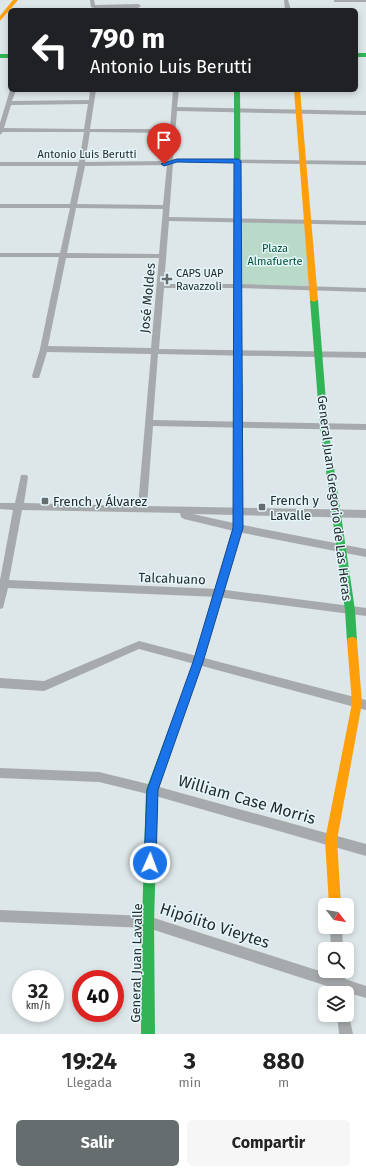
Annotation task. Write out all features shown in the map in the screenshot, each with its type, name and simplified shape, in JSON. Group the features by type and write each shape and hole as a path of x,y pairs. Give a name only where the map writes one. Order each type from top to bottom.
{"street":[{"path":"9,8 16,0"},
{"path":"92,0 92,4 96,8 138,6"},
{"path":"114,0 114,7"},
{"path":"336,1 366,1"},
{"path":"0,19 8,10"},
{"path":"13,92 0,131 173,131"},
{"path":"36,376 44,349 74,205 82,164 93,92"},
{"name":"José Moldes","path":"142,509 176,92"},
{"name":"General Juan Lavalle","path":"148,1034 148,922 152,790 198,662 238,528 237,92"},
{"name":"General Juan Gregorio de Las Heras","path":"297,92 324,427 362,704 331,840 335,898"},
{"path":"10,102 91,102"},
{"path":"174,110 366,112"},
{"name":"Antonio Luis Berutti","path":"0,164 164,164 177,160 366,163"},
{"path":"0,206 74,205 166,207"},
{"path":"166,219 238,219 366,223"},
{"path":"0,255 162,256"},
{"path":"160,286 238,286 366,290"},
{"path":"44,349 366,355"},
{"path":"149,423 366,427"},
{"path":"0,605 2,584 24,477"},
{"path":"0,506 366,514"},
{"path":"167,510 238,528 366,553"},
{"name":"Talcahuano","path":"2,584 218,593 366,612"},
{"path":"0,683 44,686 139,645 198,662 362,704"},
{"name":"William Case Morris","path":"0,772 99,777 152,790 366,850"},
{"name":"Hipólito Vieytes","path":"0,916 148,922 339,982 366,992"},
{"path":"344,1022 346,1034"}],"green space":[{"name":"Plaza Almafuerte","path":"241,221 306,223 311,287 239,285"}],"traffic: fast":[{"path":"358,55 366,55"},
{"path":"0,56 8,56"},
{"path":"237,92 238,377"},
{"path":"314,300 324,427 350,610 352,641"},
{"path":"148,1034 148,922 152,790 178,717"}],"traffic: slow":[{"path":"9,8 16,0"},
{"path":"0,19 8,10"},
{"path":"297,92 314,300"},
{"path":"178,717 198,662 233,544"},
{"path":"335,898 331,840 357,703 352,641"}],"traffic: jam":[{"path":"233,544 238,528 238,377"}],"place":[{"name":"CAPS UAP Ravazzoli","path":"167,279"},
{"name":"French y Álvarez","path":"45,501"},
{"name":"French y Lavalle","path":"262,507"}],"route":[{"path":"150,863 152,790 198,662 238,528 238,161 177,160 164,164"}]}
